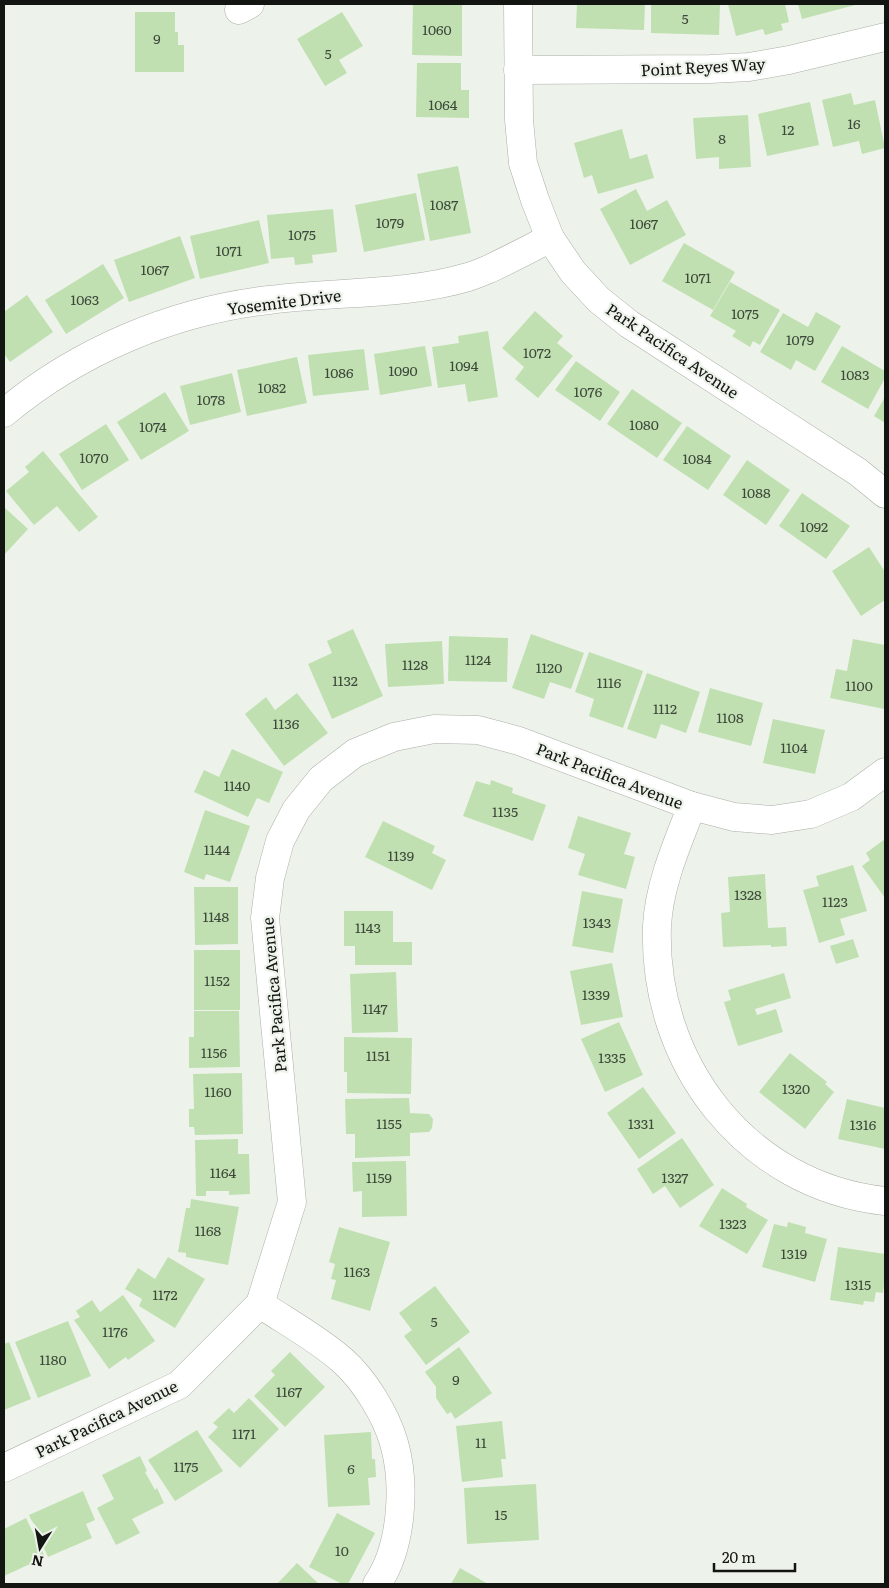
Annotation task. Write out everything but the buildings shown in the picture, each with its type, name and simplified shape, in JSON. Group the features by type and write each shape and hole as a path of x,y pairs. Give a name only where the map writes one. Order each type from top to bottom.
{"street":[{"name":"Park Pacifica Avenue","path":"518,4 519,120 523,163 550,238 573,272 599,300 629,324 858,472 885,494"},
{"name":"Point Reyes Way","path":"518,70 749,67 789,60 885,37"},
{"name":"Yosemite Drive","path":"4,412 39,386 78,362 123,340 168,322 218,309 268,300 431,286 470,277 550,238"},
{"name":"Park Pacifica Avenue","path":"4,1468 179,1385 260,1304 292,1202 265,918 270,878 280,842 296,810 321,779 355,753 394,736 434,729 478,730 519,741 692,806 734,817 772,820 811,814 851,797 885,772"},
{"path":"692,806 675,848 664,887 657,925 658,962 664,1000 675,1038 689,1067 716,1108 744,1138 775,1162 810,1181 847,1194 885,1201"},
{"path":"260,1304 317,1340 344,1360 364,1384 382,1412 394,1443 400,1479 400,1505 394,1546 378,1584"}]}
